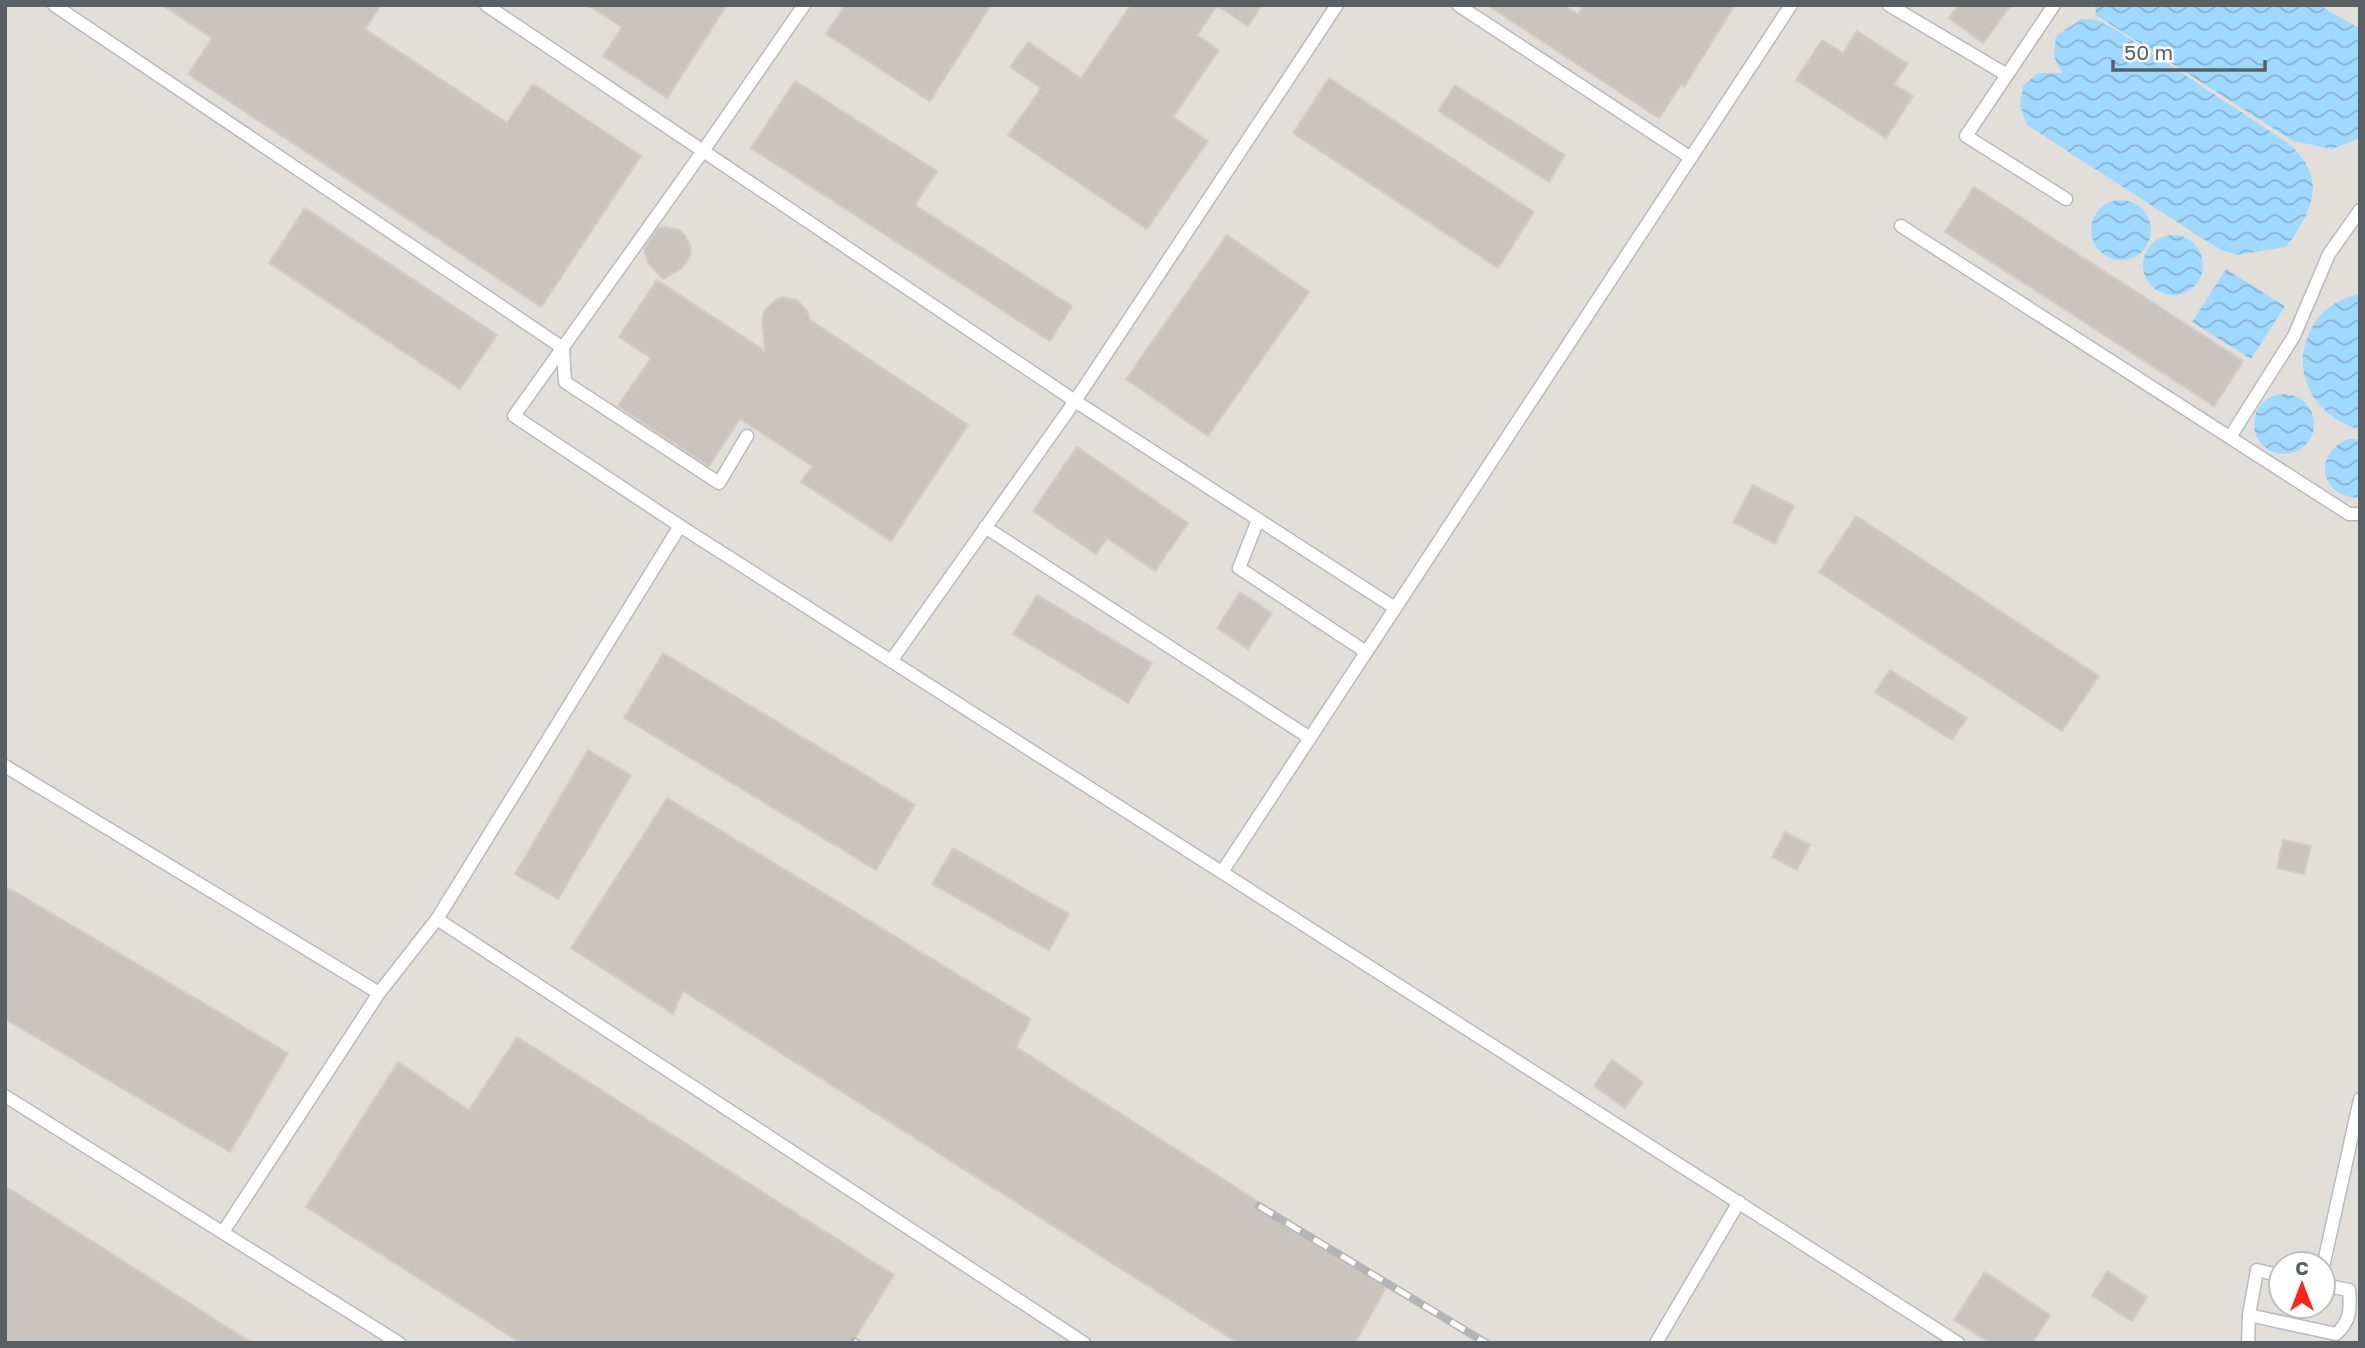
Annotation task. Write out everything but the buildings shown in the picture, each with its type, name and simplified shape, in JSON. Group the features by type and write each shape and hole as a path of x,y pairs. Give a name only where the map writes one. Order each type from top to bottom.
{"lane":[{"path":"54,5 563,348"},
{"path":"486,5 1075,401 1395,608"},
{"path":"804,5 514,416 680,526 1958,1343"},
{"path":"891,661 1075,401 1337,5"},
{"path":"1458,5 1691,158"},
{"path":"1222,872 1791,5"},
{"path":"1889,5 2007,75"},
{"path":"2054,5 1966,136 2066,199"},
{"path":"2230,437 2294,336 2329,254 2360,210"},
{"path":"1901,226 2349,514 2360,514"},
{"path":"563,348 565,382 719,483 747,436"},
{"path":"1258,520 1238,568 1366,652"},
{"path":"223,1232 379,993 437,919 680,526"},
{"path":"985,527 1310,738"},
{"path":"5,766 379,993"},
{"path":"437,919 1084,1343"},
{"path":"5,1096 399,1343"},
{"path":"2327,1250 2360,1099"},
{"path":"1656,1343 1740,1202"},
{"path":"2248,1343 2249,1315 2258,1270 2267,1272"},
{"path":"2272,1320 2336,1334 2346,1326 2351,1306 2349,1290 2337,1288"},
{"path":"2249,1315 2267,1319"}],"shaded area":[{"path":"5,5 2360,5 2360,1343 5,1343"}],"water":[{"path":"2095,5 2319,5 2360,29 2360,138 2332,149 2293,141 2096,15"},
{"path":"2082,19 2097,20 2115,29 2291,145 2301,156 2307,165 2313,189 2304,220 2286,247 2237,255 2219,249 2027,125 2020,106 2023,86 2038,73 2062,73 2054,57 2056,36"},
{"path":"2121,200 2142,209 2151,230 2142,251 2121,260 2100,251 2091,230 2100,209"},
{"path":"2173,235 2194,244 2203,265 2194,286 2173,295 2152,286 2143,265 2152,244"},
{"path":"2226,269 2285,306 2251,359 2192,322"},
{"path":"2360,293 2360,430 2327,413 2316,400 2303,369 2303,352 2308,335 2322,313 2342,300"},
{"path":"2284,394 2301,399 2309,407 2314,424 2309,441 2301,449 2284,454 2267,449 2259,441 2254,424 2259,407 2267,399"},
{"path":"2348,439 2360,439 2360,498 2336,491 2326,474 2325,464 2329,455"}],"railway":[{"path":"1259,1206 1486,1343"}]}
